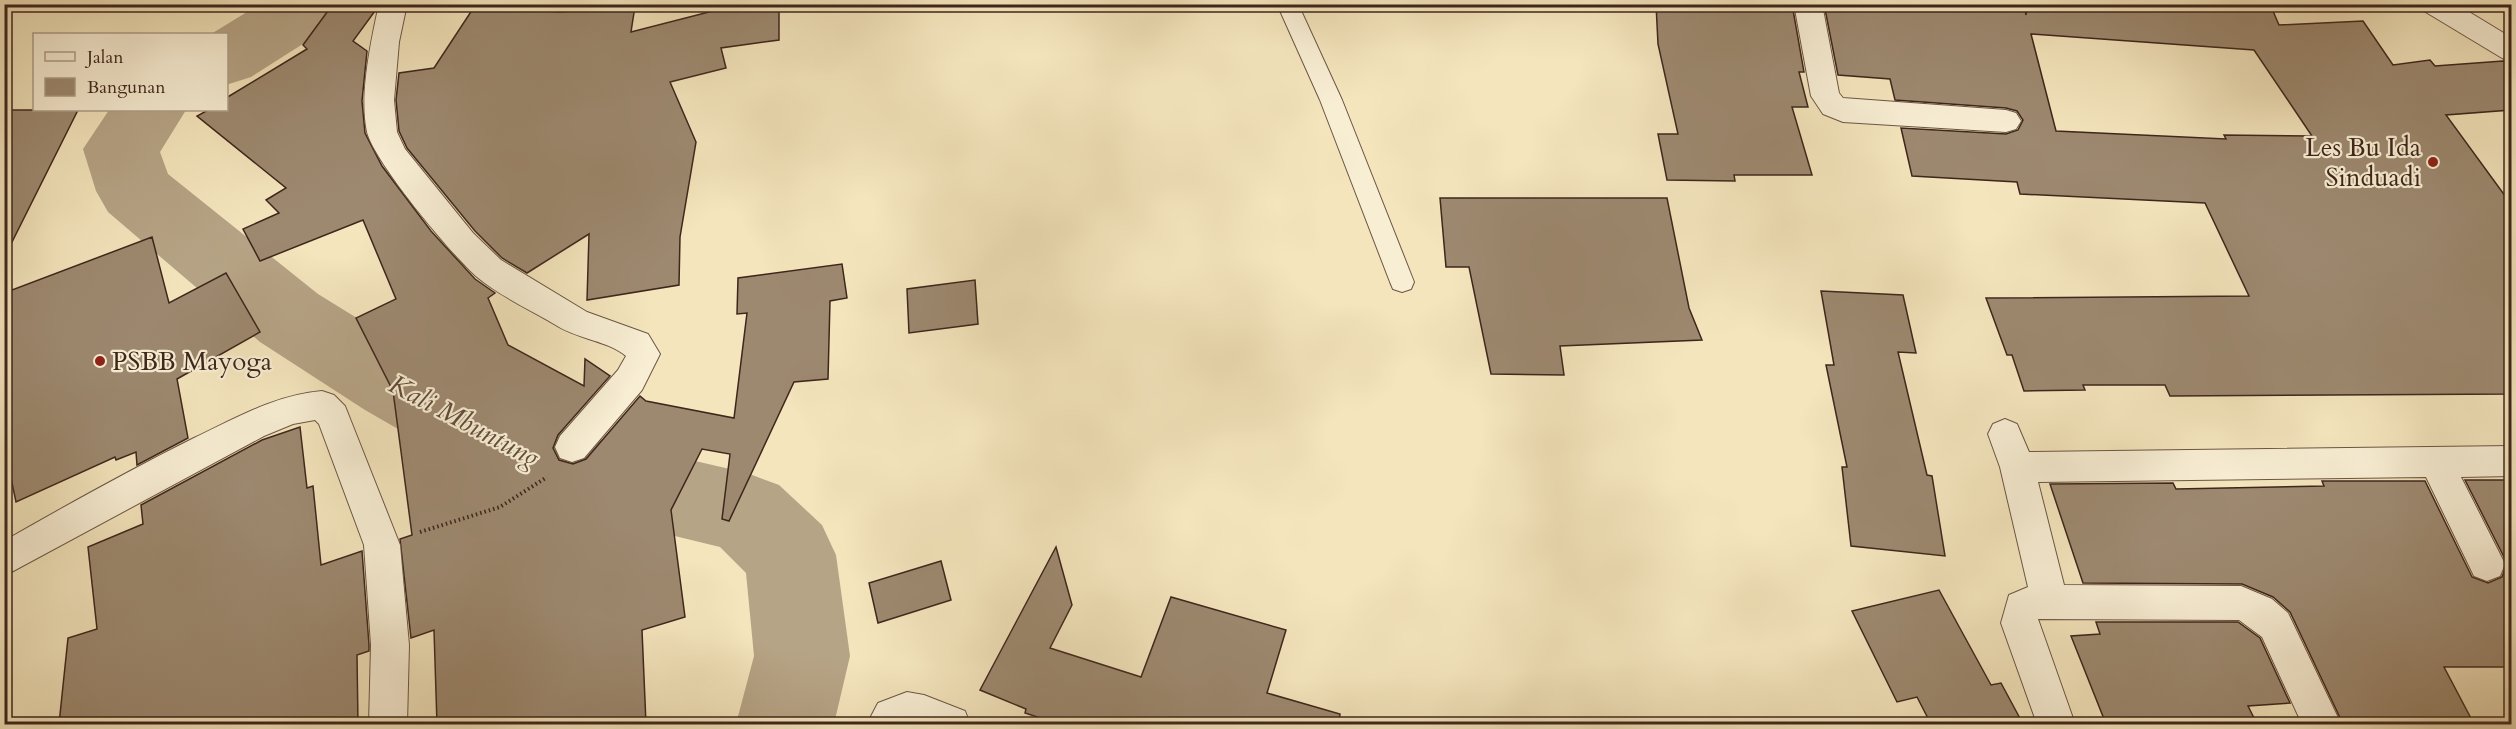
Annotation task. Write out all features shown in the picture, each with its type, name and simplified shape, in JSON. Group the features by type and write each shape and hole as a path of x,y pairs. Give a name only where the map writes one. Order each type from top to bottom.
{"street":[{"path":"393,4 385,42 380,100 382,132 393,155 462,242 490,269 576,321 636,344 644,354 630,380 572,447"},
{"path":"1808,4 1826,96 1833,106 1843,111 2006,121"},
{"path":"2434,4 2505,41"},
{"path":"4,560 126,489 274,415 303,405 322,405 333,416 382,545 390,645 387,724"},
{"path":"2006,434 2017,467 2050,603"},
{"path":"2017,467 2511,461"},
{"path":"2436,462 2487,564"},
{"path":"2056,724 2019,623 2022,607 2033,602 2241,603 2259,611 2276,626 2322,724"},
{"path":"886,724 895,712 903,709 951,724"}],"lane":[{"path":"1287,4 1330,100 1402,282"}],"path":[{"path":"382,545 500,507 548,477"}],"building":[{"path":"333,4 377,4 375,11 353,41 367,51 362,101 365,133 382,166 431,231 475,279 495,293 488,298 508,345 584,386 585,359 610,376 558,435 553,448 559,460 573,464 586,459 640,396 646,401 734,418 747,313 737,314 738,278 842,264 847,298 830,301 828,379 794,382 729,521 722,519 730,454 702,449 671,510 685,617 642,630 646,724 437,724 434,630 411,638 400,539 412,535 393,391 356,318 396,299 363,220 260,261 243,229 279,213 266,200 286,188 197,116 206,111 228,111 228,97 307,49 303,45"},
{"path":"476,4 559,12 635,6 631,32 740,4 779,4 779,40 721,48 726,68 670,82 696,142 680,237 679,285 587,300 589,234 527,273 502,258 475,231 407,148 399,131 396,100 399,73 434,68"},
{"path":"1656,4 1792,4 1804,72 1799,72 1808,107 1792,107 1812,175 1734,175 1735,181 1667,180 1658,134 1678,134 1658,44"},
{"path":"1824,4 2024,4 2026,15 2027,4 2270,4 2279,25 2363,21 2393,65 2430,60 2435,66 2503,61 2511,63 2511,110 2446,115 2511,204 2511,394 2170,396 2165,385 2083,385 2085,390 2024,391 2012,355 2007,355 1986,298 2249,296 2205,203 2020,194 2017,182 1912,176 1901,128 2006,134 2018,130 2023,120 2017,111 2006,108 1895,100 1890,79 1838,75","holes":["2031,34 2254,50 2312,136 2224,135 2226,139 2056,131"]},
{"path":"4,110 78,111 4,258"},
{"path":"1440,198 1667,198 1689,308 1702,340 1560,346 1564,375 1491,374 1469,267 1446,267"},
{"name":"PSBB Mayoga","path":"152,237 169,303 226,273 260,332 177,379 188,438 137,465 136,452 116,460 115,457 16,502 4,445 4,293"},
{"path":"975,280 978,324 909,333 907,289"},
{"path":"1821,291 1903,295 1916,353 1898,352 1927,475 1932,476 1945,556 1851,546 1842,467 1847,467 1826,365 1834,365"},
{"path":"300,427 307,488 313,486 321,565 362,551 369,651 357,655 358,724 59,724 68,638 97,629 88,547 143,524 141,505 262,440"},
{"path":"2465,480 2511,480 2511,667 2444,667 2474,724 2343,724 2290,612 2273,597 2242,584 2083,583 2050,484 2173,483 2176,489 2324,486 2322,481 2425,481 2472,577 2488,583 2502,577 2507,563"},
{"path":"1056,547 1072,605 1050,648 1141,677 1171,597 1286,630 1267,693 1340,714 1339,724 1059,724 1025,713 1026,709 980,690"},
{"path":"941,561 951,600 878,623 869,583"},
{"path":"1939,590 1991,685 2001,683 2023,724 1931,724 1917,697 1897,702 1852,611"},
{"path":"2096,622 2238,622 2260,638 2290,703 2248,706 2257,724 2106,724 2071,636 2100,634"}],"waterway":[{"name":"Kali Mbuntung","path":"228,58 314,4"},
{"name":"Kali Mbuntung","path":"148,111 121,149 135,191 289,318 395,385 535,463 747,513 790,555 802,656 785,724"}],"place":[{"name":"Les Bu Ida Sinduadi","path":"2433,162"},
{"name":"PSBB Mayoga","path":"100,361"}]}
